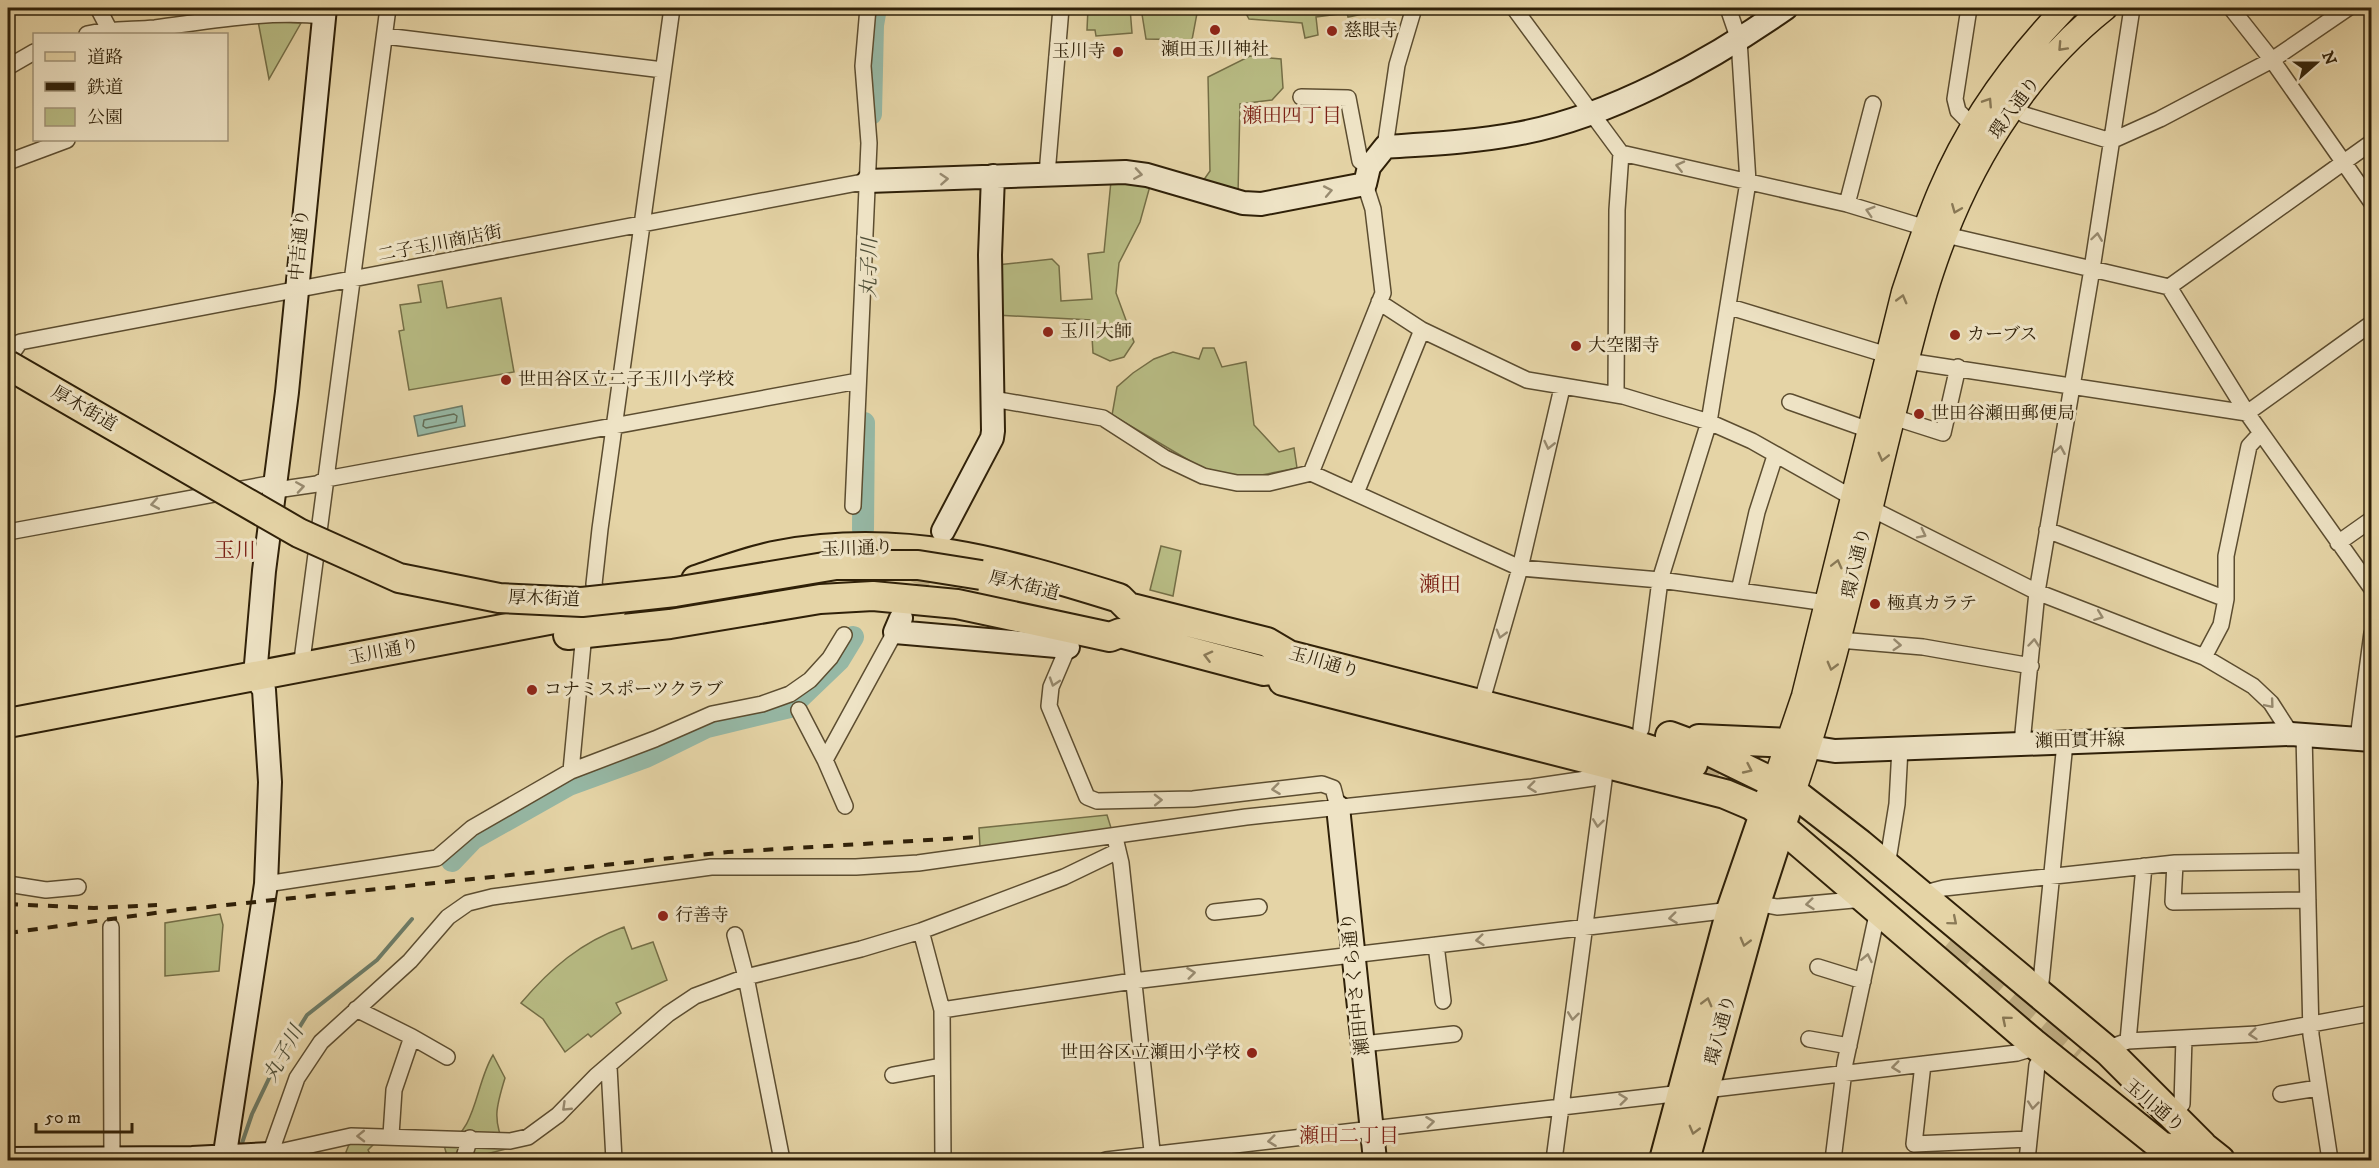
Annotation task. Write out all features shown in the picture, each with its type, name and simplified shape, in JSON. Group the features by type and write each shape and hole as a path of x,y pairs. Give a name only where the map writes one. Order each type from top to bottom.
{"highway":[{"name":"厚木街道","path":"14,353 299,533 399,578 499,598 582,602 675,592 836,565 918,565 1113,627 1124,620"},
{"name":"厚木街道","path":"8,383 289,545 394,591 435,602 486,612 586,618 648,613 831,583 980,584"},
{"name":"玉川通り","path":"8,740 260,683 301,668 605,610 777,556 843,547 877,547 961,554 1119,598 1124,620"},
{"name":"玉川通り","path":"8,723 584,633 670,624 820,599 873,596 957,604 1073,638 1110,637 1124,620"},
{"name":"玉川通り","path":"1124,620 1267,642 1289,655 1623,741 1694,769"},
{"name":"玉川通り","path":"1124,620 1264,671 1285,668 1694,769"},
{"path":"1267,642 1290,641 1670,736 1799,745"},
{"path":"1264,671 1294,684 1606,765 1694,769 1784,787 1860,844 2035,990 2173,1115 2198,1156"},
{"path":"1670,736 1694,769 1725,794 1772,819 2040,1048 2161,1146 2198,1156"},
{"name":"環八通り","path":"1685,1161 1694,1091 1744,906 1784,787"},
{"name":"環八通り","path":"1744,906 1768,865 1772,819"},
{"path":"1837,874 1834,863 1838,849 1845,844 1860,844"},
{"path":"1768,865 1785,850 1807,849"},
{"name":"玉川通り","path":"2100,1051 2198,1156"},
{"name":"環八通り","path":"1664,1161 1694,1091"}],"main road":[{"name":"環八通り","path":"1936,232 1940,192 1973,126 2017,62 2066,8"},
{"name":"環八通り","path":"1799,745 1827,603 1893,417 1904,292 1978,160 2014,107 2060,49 2105,8"},
{"name":"環八通り","path":"1784,787 1839,640 1861,503 1869,430 1897,358"}],"street":[{"path":"98,8 98,33 152,28 251,12 324,12"},
{"path":"301,668 388,8"},
{"path":"605,610 594,584 672,8"},
{"path":"853,506 858,381 874,182 863,66 868,8"},
{"path":"1047,174 1061,8"},
{"path":"874,182 1047,174 1136,174 1243,203 1261,204 1367,176 1385,147 1396,64 1414,8"},
{"path":"1514,8 1621,153 1847,204 1936,232 2169,287 2247,413 2372,589"},
{"path":"1641,729 1660,579 1709,422 1730,307 1748,182 1739,40 1728,8"},
{"path":"1385,147 1517,134 1592,114 1739,40 1786,8"},
{"path":"1969,8 1955,99 1958,111 1973,126"},
{"path":"2132,8 2092,269 2037,592 2022,743 2164,734 2233,736"},
{"path":"2231,8 2272,60 2372,203"},
{"path":"2014,107 2025,115 2111,141 2160,119 2272,60 2348,8"},
{"name":"中吉通り","path":"225,1158 266,884 270,782 260,683 274,483 287,392 324,12"},
{"path":"384,36 663,70"},
{"path":"8,67 33,53"},
{"path":"1301,97 1348,98 1360,161 1367,176 1374,209 1383,293 1311,473"},
{"path":"1847,204 1873,104"},
{"path":"8,162 64,141"},
{"path":"2169,287 2372,142"},
{"path":"1616,395 1617,210 1621,153"},
{"path":"943,531 992,438 990,255 993,176"},
{"name":"二子玉川商店街","path":"14,353 296,291 874,182"},
{"path":"1379,302 1422,330 1527,380 1562,388 1616,395 1709,422 1861,503 2037,592 2204,657 2253,686 2298,734 2307,861 2310,1024 2330,1161"},
{"path":"1730,307 1897,358 2247,413 2372,323"},
{"path":"1356,493 1422,330"},
{"path":"8,359 14,353"},
{"path":"1893,417 1942,433 1958,367"},
{"path":"8,532 274,483 284,489 317,484 326,479 858,381"},
{"path":"1485,690 1520,568 1562,388"},
{"path":"993,399 1103,418 1165,458 1203,476 1237,483 1269,483 1311,473 1520,568 1660,579 1827,603"},
{"path":"1790,402 1869,430"},
{"path":"2204,657 2221,625 2226,599 2226,556 2249,446 2261,433"},
{"path":"1739,591 1757,512 1775,456"},
{"path":"2338,543 2372,519"},
{"path":"2047,530 2226,599"},
{"path":"825,760 898,625 1073,638 1051,687 1049,706 1087,797 1097,801 1193,799 1322,784 1336,797"},
{"path":"571,771 584,633"},
{"path":"2365,739 2372,633"},
{"path":"266,884 437,858 472,828 571,771 655,739 712,714 762,704 790,694 810,680 830,658 844,635"},
{"path":"1839,640 1923,646 2031,666"},
{"path":"799,710 825,760 845,807"},
{"name":"瀬田貫井線","path":"1799,745 1835,751 2298,734 2365,739"},
{"path":"2035,990 2041,982 2065,743"},
{"path":"1887,866 1897,804 1900,748"},
{"path":"270,1154 297,1078 321,1042 410,962 448,917 468,903 492,897 711,867 897,865 1117,844 1336,797 1532,787 1593,778 1606,765"},
{"path":"1554,1161 1606,765"},
{"name":"瀬田中さくら通り","path":"1336,797 1375,1161"},
{"path":"1193,799 1195,826"},
{"path":"8,1159 225,1158 270,1154 351,1136 510,1141 528,1137 558,1115 609,1067 677,1008 695,996 746,978 861,950 921,931 1064,877 1117,844"},
{"path":"1117,844 1153,1158"},
{"path":"1921,894 1944,888 2175,862 2307,861"},
{"path":"2175,862 2173,902 2308,900"},
{"path":"2144,866 2100,1051 2184,1038 2257,1034 2372,1013"},
{"path":"8,884 46,890 78,886"},
{"path":"942,1010 1133,981 1584,928 1744,906 1871,904 1863,981 1844,1074 1833,1161"},
{"path":"1214,912 1259,907"},
{"path":"111,927 112,1159"},
{"path":"921,931 942,1010 944,1161"},
{"path":"735,935 746,978 782,1161"},
{"path":"1436,945 1443,1001"},
{"path":"1818,967 1863,981"},
{"path":"356,1010 447,1057"},
{"path":"1363,1044 1454,1034"},
{"path":"391,1136 394,1090 412,1037"},
{"path":"2173,1115 2182,1104 2184,1038"},
{"path":"1809,1039 1849,1046"},
{"path":"1106,1161 1153,1158 1372,1129 2017,1053 2040,1048 2027,1161"},
{"path":"1923,1064 1914,1144 2030,1139"},
{"path":"892,1075 941,1066"},
{"path":"609,1067 614,1161"},
{"path":"2281,1094 2318,1088"},
{"path":"463,1161 470,1138"}],"green space":[{"path":"1088,8 1130,8 1132,33 1096,36 1095,30 1087,30"},
{"path":"1141,8 1198,8 1192,40 1146,39"},
{"path":"1203,8 1372,8 1373,12 1348,17 1347,13 1316,17 1318,35 1305,38 1302,23 1249,19 1244,10"},
{"path":"258,21 301,23 269,79"},
{"path":"1250,56 1281,59 1283,88 1272,100 1240,104 1238,195 1203,181 1210,171 1208,77"},
{"path":"1111,181 1150,186 1140,222 1119,263 1116,293 1134,342 1124,357 1110,361 1093,353 1091,320 996,315 997,265 1052,259 1059,266 1061,301 1092,299 1088,254 1104,252"},
{"path":"442,281 447,308 501,298 514,372 409,390 399,331 404,330 400,305 421,302 418,285"},
{"path":"1203,348 1214,348 1222,367 1246,362 1254,425 1279,452 1294,448 1297,468 1251,477 1207,471 1112,415 1117,387 1133,373 1154,359 1173,352 1199,359"},
{"path":"1161,546 1181,551 1173,596 1150,590"},
{"path":"1107,815 1112,831 980,847 979,828"},
{"path":"220,914 223,925 219,971 165,976 165,923"},
{"path":"624,927 632,949 653,942 667,980 616,1003 621,1013 591,1037 588,1034 565,1052 543,1019 521,1003 544,978 580,948"},
{"path":"493,1055 505,1078 499,1097 497,1121 506,1149 482,1155 481,1160 448,1160 444,1145 455,1139 463,1130"},
{"path":"379,1139 368,1150 373,1160 348,1160 346,1152 350,1142"}],"water":[{"path":"462,406 465,426 418,436 414,416"}],"waterway":[{"name":"丸子川","path":"871,114 873,25 876,8"},
{"name":"丸子川","path":"863,529 864,423"},
{"path":"452,861 473,839 569,785 646,757 707,727 790,707 839,660 853,637"},
{"name":"丸子川","path":"240,1149 252,1114 273,1070 307,1015 377,960 412,919"}],"tunnel":[{"path":"903,614 933,551"},
{"path":"1693,764 1792,809"},
{"path":"1944,948 2075,1059"}],"railway":[{"path":"8,933 170,911 728,852 979,837"},
{"path":"8,904 94,908 157,905"}],"place":[{"name":"瀬田玉川神社","path":"1215,30"},
{"name":"慈眼寺","path":"1332,31"},
{"name":"玉川寺","path":"1118,52"},
{"name":"玉川大師","path":"1048,332"},
{"name":"カーブス","path":"1955,335"},
{"name":"大空閣寺","path":"1576,346"},
{"name":"世田谷区立二子玉川小学校","path":"506,380"},
{"name":"世田谷瀬田郵便局","path":"1919,414"},
{"name":"極真カラテ","path":"1875,604"},
{"name":"コナミスポーツクラブ","path":"532,690"},
{"name":"行善寺","path":"663,916"},
{"name":"世田谷区立瀬田小学校","path":"1252,1053"}],"district":[{"name":"瀬田四丁目","path":"1292,116"},
{"name":"玉川","path":"235,551"},
{"name":"瀬田","path":"1440,585"},
{"name":"瀬田二丁目","path":"1349,1136"}]}
